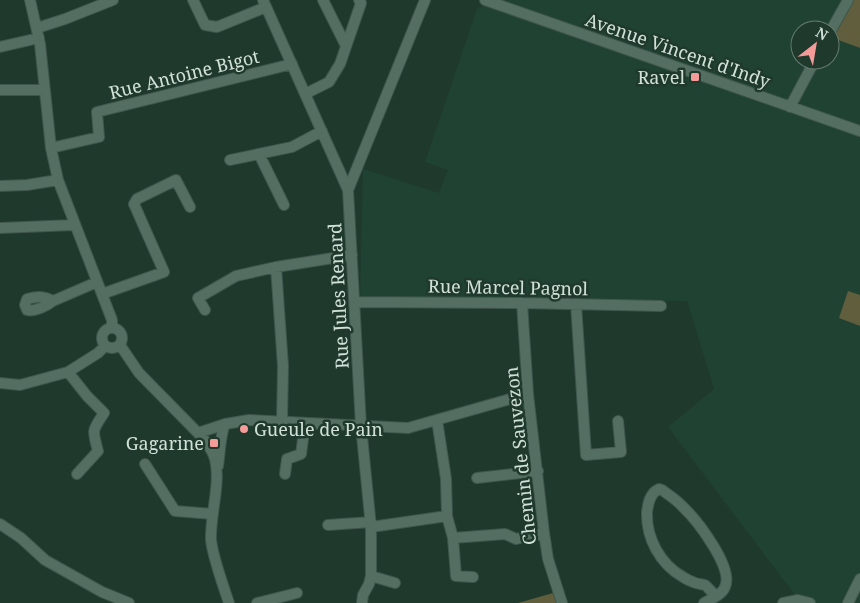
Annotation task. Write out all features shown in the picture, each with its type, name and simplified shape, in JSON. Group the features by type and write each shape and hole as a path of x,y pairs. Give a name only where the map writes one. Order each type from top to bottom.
{"street":[{"path":"30,0 43,62 51,148 58,180 112,320 112,328"},
{"path":"0,47 38,33 65,19 113,0"},
{"path":"193,0 205,25 217,27 264,3 348,190"},
{"path":"323,0 346,46"},
{"path":"305,94 329,82 340,64 361,3 360,0"},
{"name":"Rue Jules Renard","path":"362,603 370,576 371,524 361,426 348,190 425,0"},
{"name":"Avenue Vincent d'Indy","path":"485,0 860,131"},
{"path":"837,20 848,0"},
{"name":"Rue Antoine Bigot","path":"51,148 99,137 97,112 292,64"},
{"path":"790,107 810,70"},
{"path":"0,90 45,90"},
{"path":"230,160 292,147 322,131"},
{"path":"259,154 284,205"},
{"path":"0,186 27,185 58,180"},
{"path":"102,294 164,272 134,204 137,199 176,180 190,207"},
{"path":"0,228 74,225"},
{"path":"205,310 198,298 236,276 276,267 352,255"},
{"path":"276,267 283,366 282,422"},
{"path":"53,301 97,282"},
{"name":"Rue Marcel Pagnol","path":"354,302 661,306"},
{"name":"Chemin de Sauvezon","path":"522,303 528,394 544,533 548,559 562,603"},
{"path":"576,304 586,455 621,452 618,421"},
{"path":"108,329 118,330 122,339 120,345 113,348 106,346 103,343 103,334 108,329"},
{"path":"120,345 139,373 206,442 214,457 217,472"},
{"path":"0,383 20,385 68,372 106,346"},
{"path":"68,372 87,396 104,412 94,430 98,451 77,474"},
{"path":"198,433 225,424 249,420 408,428 528,394"},
{"path":"437,420 446,479 447,516 453,538 456,576 473,577"},
{"path":"225,424 222,430 211,539 229,603"},
{"path":"285,474 287,459 301,454 305,424"},
{"path":"145,464 175,511 213,514"},
{"path":"477,478 538,472"},
{"path":"704,603 716,596 723,591 726,586 726,573 722,562 699,524 678,502 662,490 655,491 651,496 647,516 651,538 657,552 674,572 694,583 704,585 716,596"},
{"path":"328,525 371,524 447,516"},
{"path":"0,524 21,538 45,560 102,592 129,603"},
{"path":"453,538 505,534 516,539 544,533"},
{"path":"370,576 395,583"},
{"path":"848,603 860,579"},
{"path":"257,603 297,594"},
{"path":"783,603 798,600 810,603"}],"shaded area":[{"path":"495,0 848,0 836,20 790,20 790,70 840,70 840,41 860,48 860,603 801,603 668,427 714,389 687,301 360,299 363,169 439,193 448,170 425,162 477,9"},
{"path":"848,0 860,0 860,48 840,41 840,20 837,20"},
{"path":"848,291 860,295 860,326 839,318"},
{"path":"553,593 558,603 518,603"}],"place":[{"name":"Ravel","path":"695,77"},
{"name":"Gueule de Pain","path":"244,429"},
{"name":"Gagarine","path":"214,443"}]}
